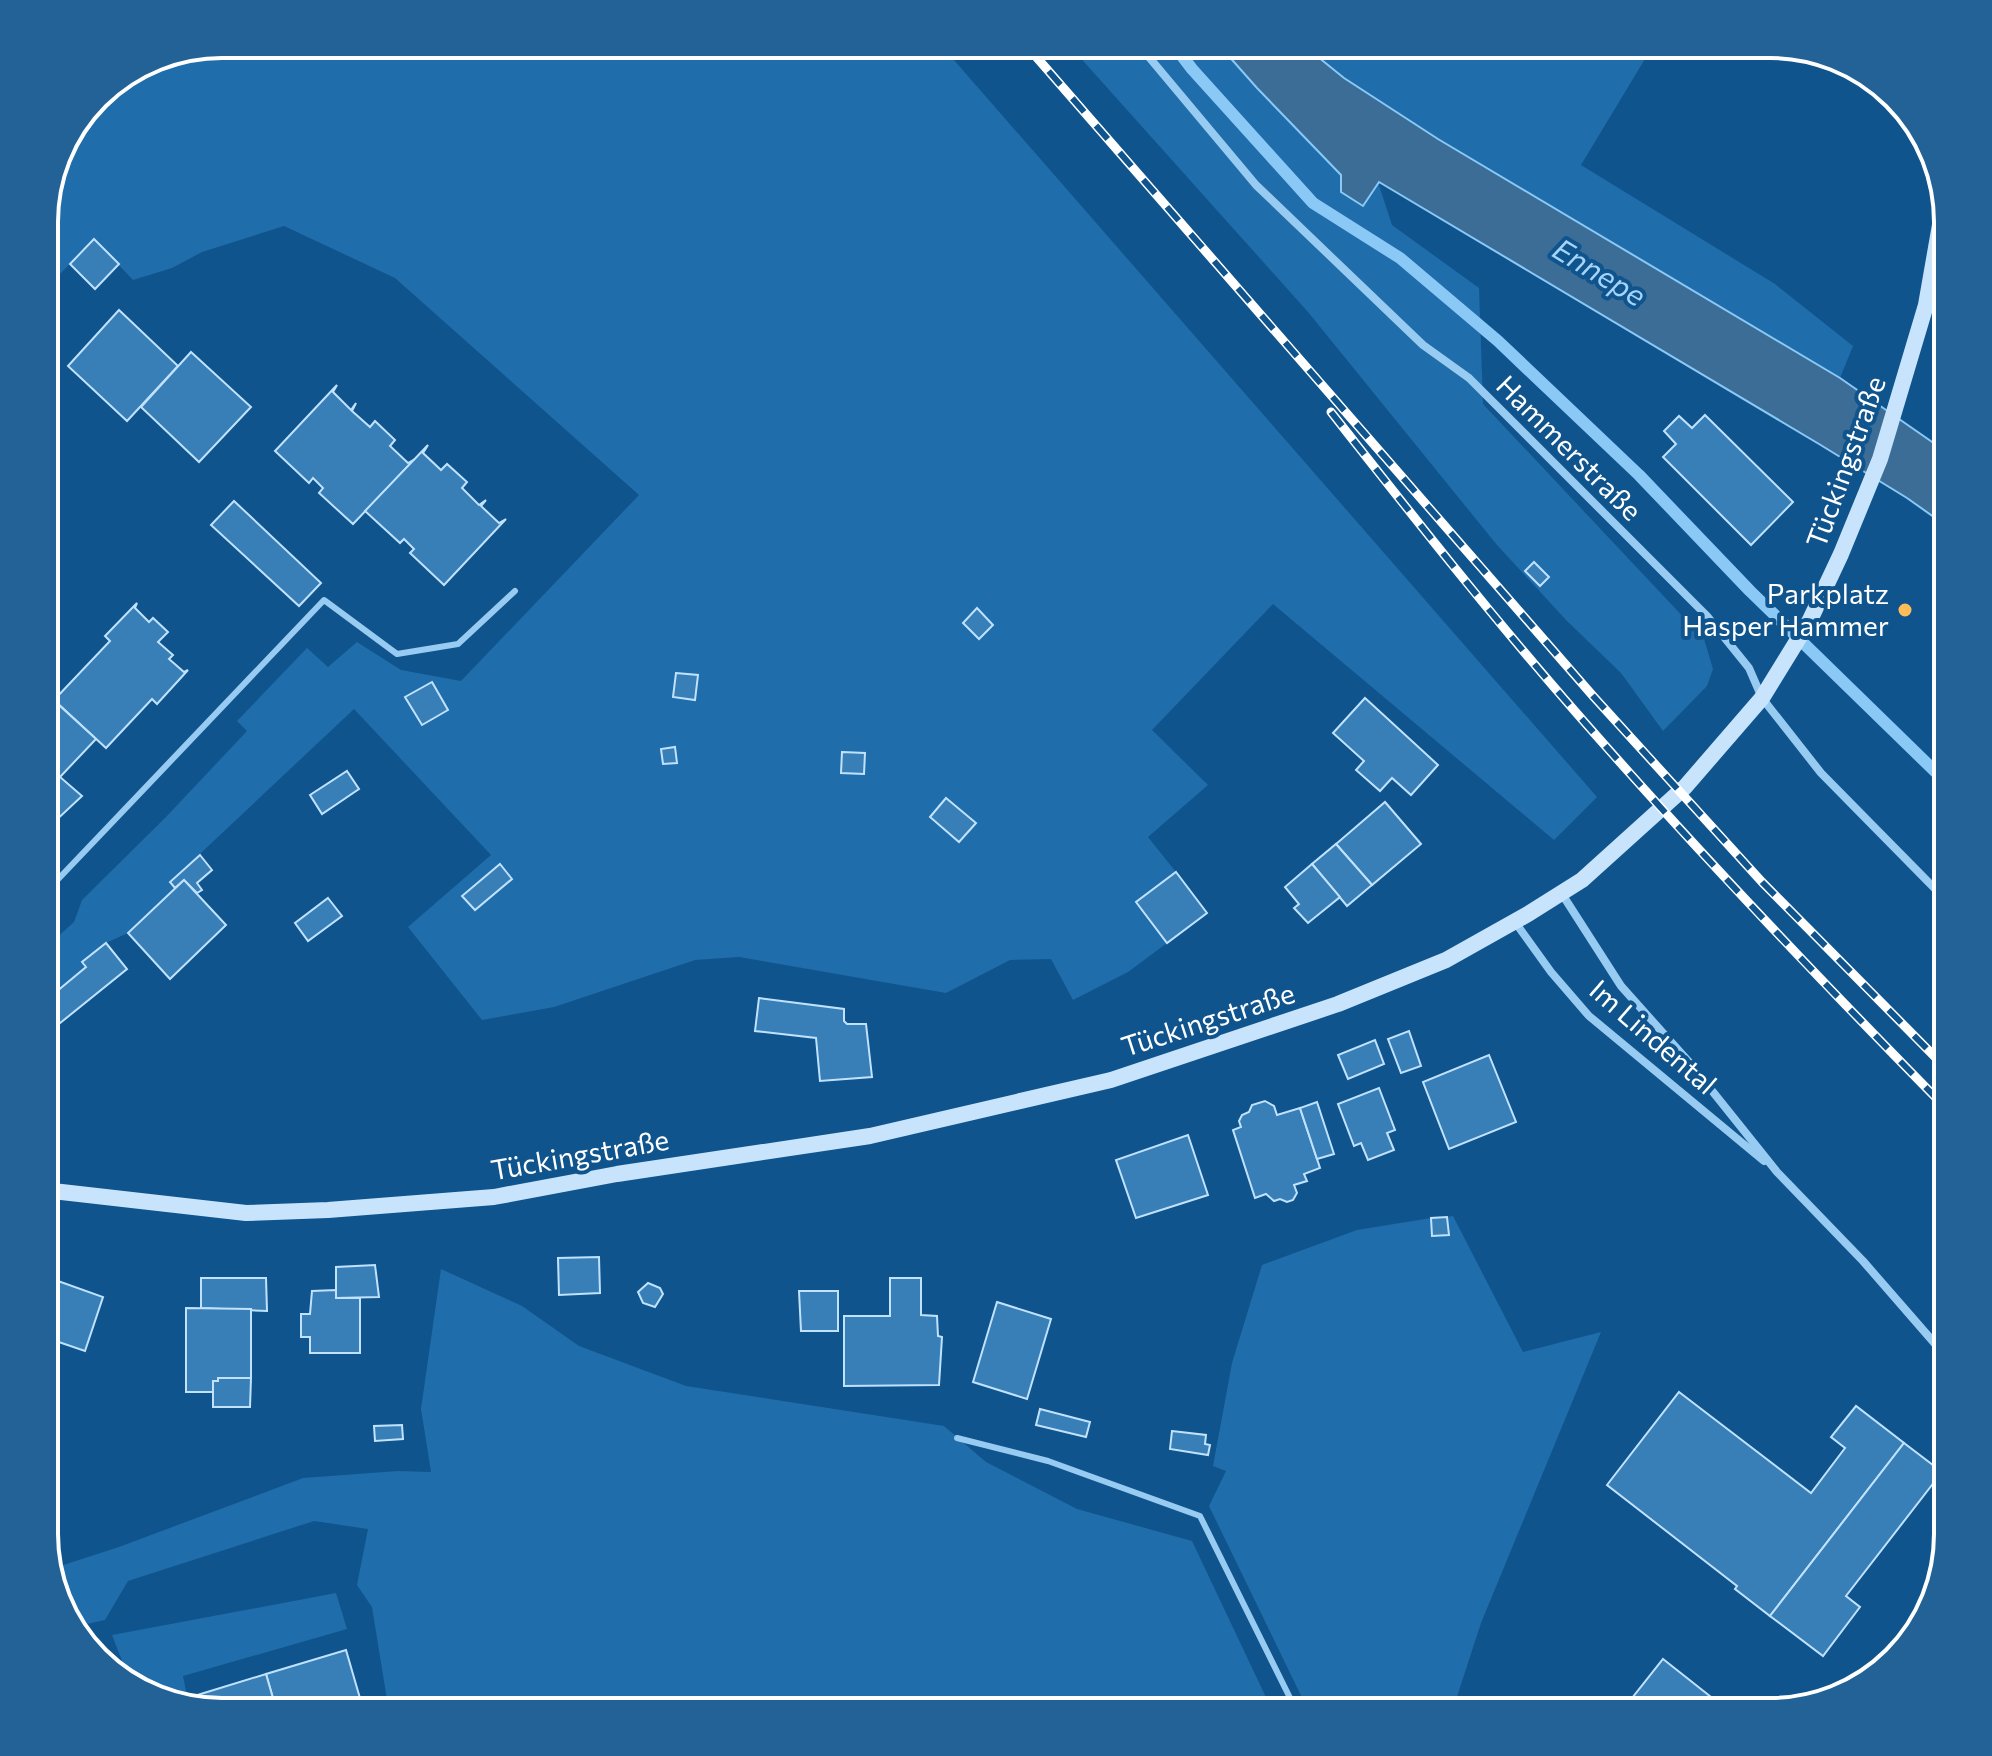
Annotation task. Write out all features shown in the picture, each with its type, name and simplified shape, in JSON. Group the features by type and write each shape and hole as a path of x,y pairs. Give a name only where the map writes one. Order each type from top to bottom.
{"street":[{"name":"Hammerstraße","path":"1150,58 1256,185 1423,345 1469,378 1707,616 1749,668 1762,698 1821,773 1934,888"},
{"name":"Tückingstraße","path":"58,1192 246,1213 341,1210 494,1197 617,1174 870,1136 1056,1094 1141,1070 1338,1004 1446,960 1562,894 1620,848 1685,787 1762,698 1810,620 1880,459 1926,305 1934,259"},
{"name":"Im Lindental","path":"1562,894 1621,986 1689,1062 1777,1172 1863,1261 1934,1343"},
{"name":"Im Lindental","path":"1515,922 1551,972 1589,1016 1777,1172"}],"lane":[{"path":"58,879 324,600 397,654 458,644 515,591"},
{"path":"957,1438 1048,1461 1200,1516 1290,1698"}],"shaded area":[{"path":"211,58 952,58 1597,797 1554,840 1273,604 1152,730 1208,785 1148,837 1176,872 1167,943 1128,972 1073,1000 1051,959 1010,960 946,993 739,957 695,960 554,1007 482,1020 408,927 491,855 354,709 170,882 175,888 128,933 106,943 83,962 86,967 58,990 58,936 74,922 82,900 247,731 237,721 307,648 328,667 357,642 401,670 461,681 639,495 395,278 284,226 202,252 172,268 133,280 94,239 60,274 58,211 61,190 80,140 106,106 122,92 159,70 190,61"},
{"path":"1081,58 1230,58 1341,175 1378,182 1392,225 1479,288 1483,404 1704,639 1713,669 1707,686 1663,731 1621,673 1566,620 1497,545 1308,312"},
{"path":"1320,58 1646,58 1581,165 1775,284 1853,346 1840,378 1438,139 1344,78"},
{"path":"1453,1216 1523,1352 1601,1332 1481,1623 1457,1698 1302,1698 1209,1506 1226,1471 1213,1466 1232,1363 1262,1265 1357,1230 1431,1218 1432,1235 1448,1235 1447,1217"},
{"path":"441,1269 522,1306 579,1346 686,1386 944,1426 986,1462 1077,1509 1192,1541 1266,1698 387,1698 372,1607 357,1585 368,1529 314,1521 128,1581 105,1620 86,1624 75,1607 61,1566 303,1478 398,1471 431,1472 421,1409"},
{"path":"336,1593 347,1629 183,1676 187,1694 159,1686 124,1666 112,1635"}],"water":[{"name":"Ennepe","path":"1230,58 1319,58 1344,78 1438,139 1840,378 1934,443 1934,517 1819,444 1379,182 1363,206 1341,192 1341,175"}],"building":[{"path":"94,239 119,264 95,289 70,264"},
{"path":"119,310 178,366 127,421 68,366"},
{"path":"191,352 251,407 199,462 141,407"},
{"path":"337,385 333,392 351,410 356,403 352,411 370,427 375,421 395,440 390,446 408,463 415,459 353,524 319,493 323,488 313,478 309,483 275,451"},
{"path":"1705,415 1793,502 1751,545 1663,457 1676,444 1664,431 1679,416 1692,428"},
{"path":"428,445 423,453 441,470 447,464 467,482 462,488 479,505 486,500 481,506 499,523 506,519 444,585 410,553 414,549 404,539 400,543 365,511"},
{"path":"234,501 321,583 299,606 211,525"},
{"path":"1534,562 1549,577 1540,586 1525,571"},
{"path":"137,603 135,608 149,622 153,618 168,632 158,642 173,655 169,659 184,672 188,670 157,704 152,699 106,748 58,704 58,696 110,641 105,636"},
{"path":"977,608 993,625 979,639 963,623"},
{"path":"676,673 698,675 695,700 673,697"},
{"path":"432,682 448,710 422,725 405,697"},
{"path":"1365,698 1438,765 1411,795 1392,778 1380,791 1356,770 1364,761 1333,733"},
{"path":"60,706 96,739 60,777 82,796 58,818"},
{"path":"675,747 677,763 663,764 661,749"},
{"path":"842,752 865,753 864,774 841,773"},
{"path":"347,771 359,789 322,814 310,795"},
{"path":"946,798 976,823 959,842 930,817"},
{"path":"1385,802 1421,844 1372,885 1336,844"},
{"path":"1336,844 1372,885 1347,906 1312,864"},
{"path":"200,855 212,870 197,883 202,890 197,893 184,880 175,888 170,882"},
{"path":"500,864 512,879 475,910 462,896"},
{"path":"1312,864 1340,897 1308,923 1294,908 1299,904 1285,887"},
{"path":"1176,872 1207,913 1167,943 1136,902"},
{"path":"184,880 226,925 170,979 128,933"},
{"path":"328,898 342,916 308,941 295,923"},
{"path":"106,943 127,969 58,1025 58,990 86,967 82,962"},
{"path":"759,998 844,1009 847,1024 866,1024 872,1077 820,1081 816,1038 755,1031"},
{"path":"1409,1031 1421,1066 1401,1073 1388,1039"},
{"path":"1375,1040 1384,1064 1348,1079 1338,1055"},
{"path":"1489,1055 1516,1122 1449,1149 1423,1082"},
{"path":"1379,1088 1395,1130 1387,1133 1394,1150 1368,1160 1361,1143 1354,1146 1338,1104"},
{"path":"1265,1101 1274,1106 1277,1115 1300,1108 1320,1168 1304,1174 1307,1181 1294,1185 1297,1193 1293,1200 1287,1202 1280,1199 1274,1201 1266,1194 1255,1198 1233,1130 1241,1127 1239,1121 1242,1115 1249,1112 1252,1105"},
{"path":"1317,1102 1334,1154 1317,1159 1300,1108"},
{"path":"1188,1135 1208,1195 1136,1218 1116,1160"},
{"path":"1447,1217 1449,1235 1432,1236 1431,1218"},
{"path":"599,1257 600,1293 559,1295 558,1258"},
{"path":"375,1265 379,1297 336,1298 336,1267"},
{"path":"201,1278 266,1278 267,1311 201,1308"},
{"path":"890,1278 921,1278 921,1315 937,1316 938,1336 942,1337 939,1385 844,1386 844,1316 890,1316"},
{"path":"58,1281 103,1297 85,1351 58,1342"},
{"path":"648,1283 660,1288 663,1294 655,1307 643,1303 638,1292"},
{"path":"336,1290 336,1298 360,1298 360,1353 310,1353 310,1337 301,1337 301,1314 310,1314 312,1291"},
{"path":"799,1291 838,1291 838,1331 801,1331"},
{"path":"997,1302 1051,1319 1027,1399 973,1382"},
{"path":"186,1308 251,1309 251,1378 218,1378 218,1381 213,1381 213,1392 186,1392"},
{"path":"218,1378 251,1378 250,1407 213,1407 213,1381 218,1381"},
{"path":"1679,1392 1811,1493 1845,1448 1831,1437 1856,1406 1904,1443 1770,1616 1735,1589 1737,1586 1607,1485"},
{"path":"1040,1409 1090,1422 1086,1437 1036,1425"},
{"path":"402,1425 403,1439 375,1441 374,1426"},
{"path":"1172,1431 1206,1435 1205,1444 1210,1445 1208,1455 1170,1449"},
{"path":"1904,1443 1934,1466 1934,1482 1846,1596 1860,1607 1823,1656 1770,1616"},
{"path":"346,1650 360,1698 273,1698 266,1674"},
{"path":"1663,1659 1712,1698 1632,1698"},
{"path":"266,1674 273,1698 211,1698 195,1696"}],"waterway":[{"path":"1184,58 1313,203 1400,258 1498,341 1639,475 1750,591 1934,770"}],"railway":[{"path":"1037,58 1593,696 1762,882 1934,1056"},
{"path":"1331,412 1548,680 1761,916 1934,1096"}],"place":[{"name":"Parkplatz Hasper Hammer","path":"1905,610"}]}
